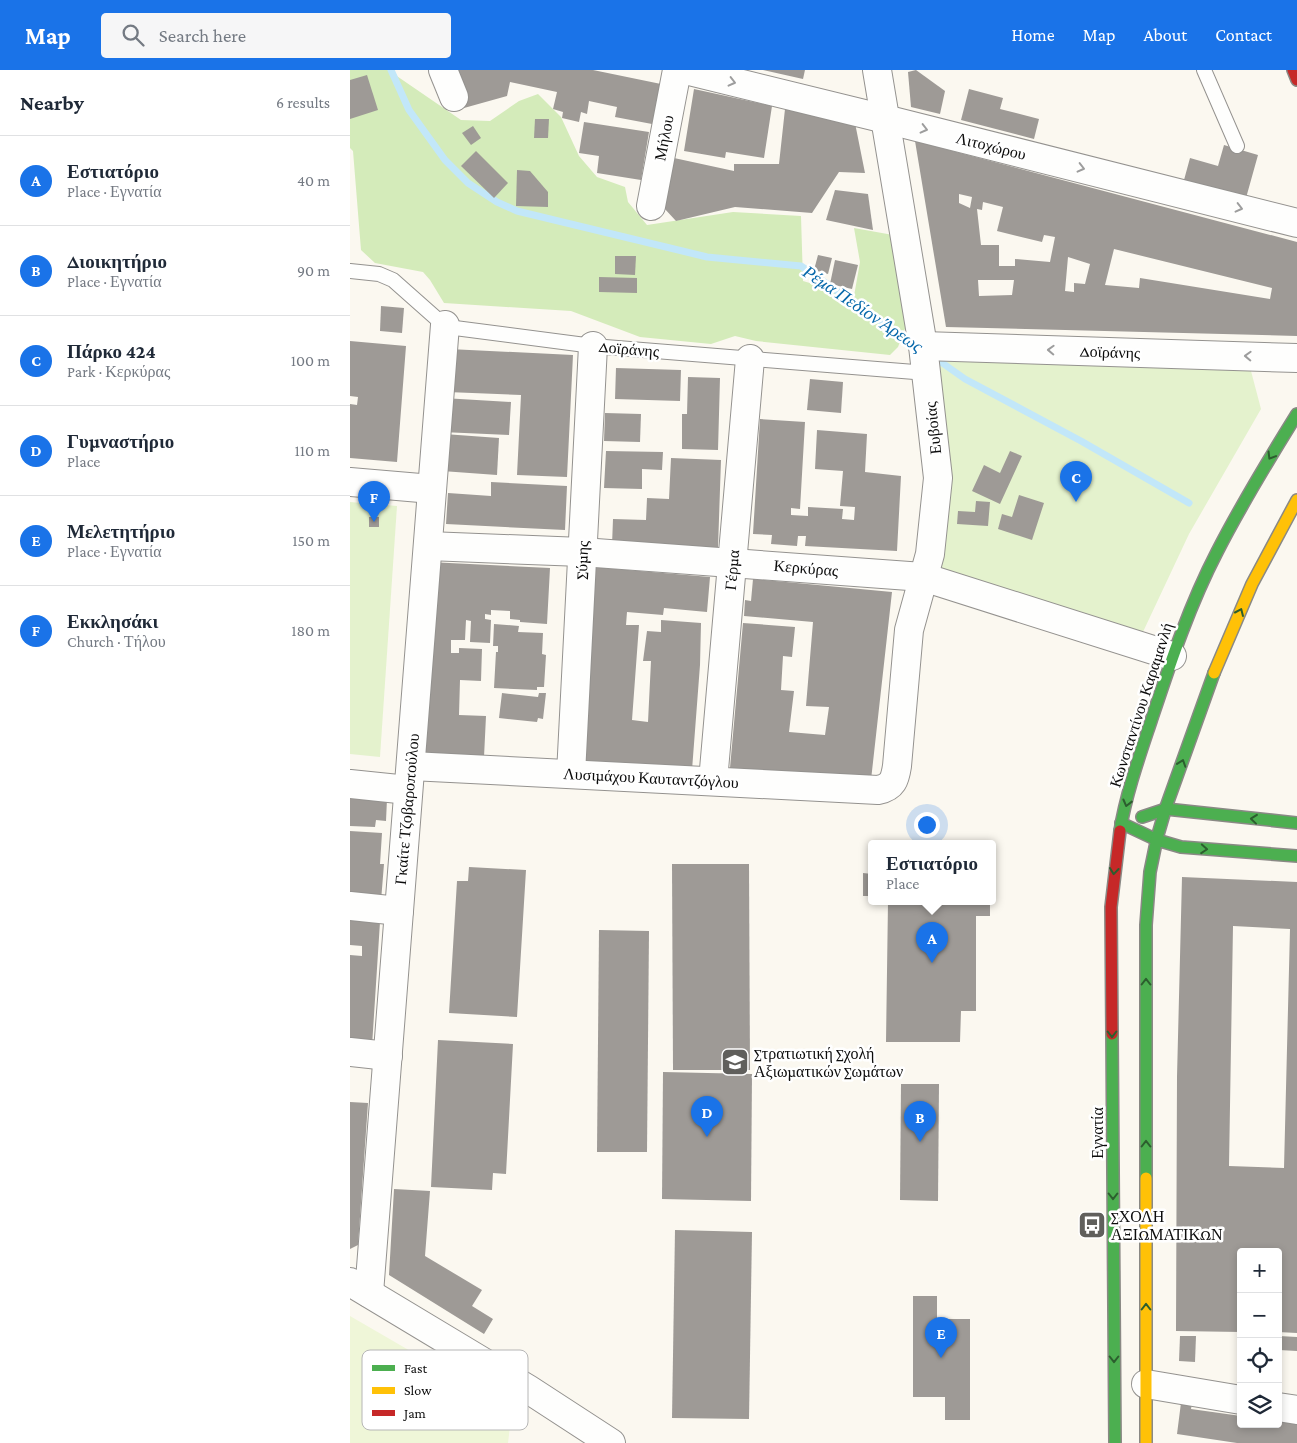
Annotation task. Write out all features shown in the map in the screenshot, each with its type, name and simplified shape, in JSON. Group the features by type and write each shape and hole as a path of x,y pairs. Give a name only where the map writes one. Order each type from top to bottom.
{"main road":[{"path":"1293,70 1297,80"},
{"name":"Κωνσταντίνου Καραμανλή","path":"1122,823 1137,763 1172,656 1195,599 1217,552 1258,478 1297,414"},
{"path":"1146,1443 1146,926 1148,892 1157,840 1166,809 1212,679 1261,566 1297,500"},
{"path":"1122,823 1166,809 1297,823"},
{"path":"1122,823 1157,840 1194,849 1297,856"},
{"name":"Εγνατία","path":"1115,1443 1111,907 1116,855 1122,823"}],"street":[{"path":"444,70 454,97"},
{"name":"Μήλου","path":"652,206 677,70"},
{"name":"Λιτοχώρου","path":"685,70 1297,223"},
{"name":"Ευβοίας","path":"877,70 926,362 938,478 930,554 909,630 898,766 894,780 890,785"},
{"name":"Γκαίτε Τζοβαροπούλου","path":"360,1288 388,1056 445,324"},
{"name":"Σύμης","path":"571,774 593,346"},
{"name":"Δοϊράνης","path":"926,362 1297,358"},
{"name":"Γέρμα","path":"713,781 750,359"},
{"path":"350,482 432,489"},
{"name":"Κερκύρας","path":"428,546 582,552 923,578 1172,656"},
{"name":"Λυσιμάχου Καυταντζόγλου","path":"350,784 410,778 571,774 878,790 890,785"},
{"path":"350,906 399,911"},
{"path":"350,1052 388,1056"},
{"path":"360,1288 463,1350"},
{"path":"1146,1384 1237,1399"},
{"path":"528,1389 584,1435 612,1443"},
{"path":"1282,1408 1297,1410"}],"lane":[{"path":"1204,70 1237,146"},
{"name":"Δοϊράνης","path":"350,271 379,274 393,280 445,324 455,328 593,346 750,359 926,362"}],"green space":[{"path":"350,70 388,70 461,120 490,121 519,101 538,94 561,117 579,156 597,177 625,187 628,202 647,225 733,212 801,216 803,281 854,296 860,262 854,228 893,235 906,326 898,347 890,355 756,341 735,336 711,344 640,337 571,311 444,303 423,272 375,263 361,250 353,151 350,148"},
{"path":"934,356 1251,371 1261,409 1189,534 1142,634 937,570"},
{"path":"350,502 397,506 380,757 350,754"},
{"path":"350,1316 409,1350 362,1350 362,1430 510,1430 508,1443 350,1443"}],"building":[{"path":"449,70 593,70 661,84 652,124 615,117 617,107 589,101 587,114 581,112 579,122 562,118 563,112 553,109 557,92 510,82 507,96 464,108"},
{"path":"763,70 805,70 803,79"},
{"path":"916,70 945,91 940,114 911,107 908,72"},
{"path":"367,75 378,110 350,119 350,80"},
{"path":"694,89 772,106 764,158 726,152 725,158 684,151"},
{"path":"969,89 1003,98 1000,109 1039,119 1034,139 961,120"},
{"path":"785,109 855,123 865,173 839,172 812,213 735,207 676,221 664,208 674,158 734,171 734,164 779,164"},
{"path":"535,119 549,119 548,138 534,138"},
{"path":"584,122 649,132 641,180 597,173 599,156 579,153"},
{"path":"473,126 481,138 471,145 462,133"},
{"path":"915,141 1297,242 1297,336 946,327","holes":["959,194 972,197 970,208 959,203","983,202 1003,207 997,231 1042,242 1044,235 1055,237 1050,262 1015,259 1015,266 999,266 999,245 981,245 977,209 982,210","1114,249 1272,288 1270,299 1140,278 1139,288 1105,285","1068,257 1090,264 1085,284 1074,283 1074,292 1065,291","978,280 1014,280 1012,295 979,296"]},
{"path":"1224,145 1258,155 1246,198 1184,180 1190,158 1218,166"},
{"path":"476,151 508,183 494,198 461,166"},
{"path":"517,170 530,171 548,192 548,207 516,206"},
{"path":"835,190 868,194 873,230 826,220"},
{"path":"818,255 832,258 828,274 814,270"},
{"path":"615,256 636,256 635,275 615,274"},
{"path":"835,260 858,265 852,289 830,284"},
{"path":"599,277 637,278 637,293 599,292"},
{"path":"381,306 404,308 402,333 380,331"},
{"path":"350,341 406,346 397,462 350,458 350,404 357,405 358,397 350,396"},
{"path":"449,349 573,355 567,477 517,475 521,395 447,392"},
{"path":"616,368 681,370 680,401 615,399"},
{"path":"688,377 720,378 718,450 682,449 682,414 687,414"},
{"path":"810,379 843,382 841,413 807,410"},
{"path":"443,398 511,402 509,435 442,432"},
{"path":"605,413 641,414 640,442 604,441"},
{"path":"760,419 805,422 800,509 791,508 791,515 808,516 808,507 843,509 842,519 854,520 855,507 840,506 843,471 815,469 817,430 867,434 865,472 901,476 897,551 805,546 806,536 798,536 797,546 771,544 772,535 753,534"},
{"path":"444,434 499,438 497,475 442,471"},
{"path":"606,451 663,452 662,470 642,469 642,489 604,488"},
{"path":"1010,451 1022,456 1000,504 972,491 984,465 1000,473"},
{"path":"671,458 721,460 718,548 612,545 613,519 646,520 647,498 669,499"},
{"path":"491,482 567,486 565,530 446,524 448,493 491,496"},
{"path":"1019,495 1044,503 1032,540 998,529 1002,514 1012,517"},
{"path":"976,501 990,502 988,526 957,524 958,511 975,512"},
{"path":"369,517 379,517 379,527 369,527"},
{"path":"429,562 550,568 547,624 520,622 520,620 510,619 510,611 491,610 491,615 485,614 485,619 491,620 490,643 470,642 471,621 466,620 465,640 451,640 451,653 459,653 459,648 482,649 481,681 460,680 459,715 486,716 484,757 421,753"},
{"path":"593,567 710,577 707,612 664,608 663,615 627,612 626,625 639,625 632,720 648,722 651,661 643,661 647,631 661,632 661,620 701,623 700,665 692,770 578,763"},
{"path":"753,579 892,592 871,780 730,768 743,623 795,627 792,657 783,656 781,690 794,691 789,732 825,735 829,707 806,706 813,622 744,616 745,600 751,601"},
{"path":"494,624 519,626 518,632 543,633 542,654 546,655 544,687 537,687 537,690 494,688 498,646 493,646"},
{"path":"502,693 538,697 539,693 546,693 543,719 538,718 537,722 499,718"},
{"path":"350,796 387,799 386,821 376,820 375,827 350,826"},
{"path":"350,831 382,833 380,864 384,864 381,901 350,898"},
{"path":"672,864 749,864 750,1070 673,1070"},
{"path":"469,867 526,870 517,1017 449,1013 457,881 468,881"},
{"path":"863,873 868,874 868,896 863,896"},
{"path":"1182,877 1297,882 1297,1333 1282,1332 1282,1248 1237,1248 1237,1332 1176,1331 1177,1077","holes":["1233,926 1290,929 1284,1168 1229,1166"]},
{"path":"888,905 990,905 990,916 976,916 976,1011 961,1011 960,1042 886,1042"},
{"path":"350,919 380,922 372,1046 350,1044 350,955 362,956 362,946 350,945"},
{"path":"599,930 649,931 647,1152 597,1152"},
{"path":"438,1040 513,1044 506,1174 493,1173 492,1190 431,1187"},
{"path":"663,1072 752,1074 751,1201 662,1199"},
{"path":"901,1084 939,1084 938,1201 900,1200"},
{"path":"350,1102 368,1103 358,1245 350,1249"},
{"path":"394,1189 430,1191 425,1256 482,1290 472,1306 493,1319 484,1334 389,1275"},
{"path":"675,1230 752,1232 749,1419 672,1418"},
{"path":"913,1296 937,1296 937,1319 970,1319 970,1420 945,1420 945,1397 913,1397"},
{"path":"1180,1336 1196,1336 1195,1362 1179,1361"},
{"path":"1282,1336 1297,1337 1297,1351 1282,1350"},
{"path":"1182,1395 1193,1397 1191,1409 1237,1415 1237,1428 1282,1428 1282,1422 1297,1424 1297,1443 1237,1443 1177,1434"}],"waterway":[{"name":"Ρέμα Πεδίον Άρεως","path":"391,70 409,110 445,160 468,183 497,202 517,211 707,257 801,266 914,344"},
{"name":"Ρέμα Πεδίον Άρεως","path":"931,355 965,379 1081,441 1189,503"}],"traffic: fast":[{"path":"1120,831 1129,789 1142,748 1189,614 1217,552 1297,414"},
{"path":"1146,1178 1146,925 1150,872 1166,807 1214,673"},
{"path":"1142,817 1166,809 1297,823"},
{"path":"1121,823 1157,840 1181,847 1297,856"},
{"path":"1112,1034 1115,1443"}],"traffic: slow":[{"path":"1214,673 1252,584 1297,500"},
{"path":"1146,1178 1146,1443"}],"traffic: jam":[{"path":"1293,70 1297,80"},
{"path":"1112,1034 1111,907 1120,831"}],"place":[{"name":"Πάρκο 424","path":"1076,502"},
{"name":"Εκκλησάκι","path":"374,522"},
{"name":"Εστιατόριο","path":"932,963"},
{"name":"Στρατιωτική Σχολή Αξιωματικών Σωμάτων","path":"735,1062"},
{"name":"Γυμναστήριο","path":"707,1137"},
{"name":"Διοικητήριο","path":"920,1142"},
{"name":"ΣΧΟΛΗ ΑΞΙΩΜΑΤΙΚΩΝ","path":"1092,1225"},
{"name":"Μελετητήριο","path":"941,1358"}]}
